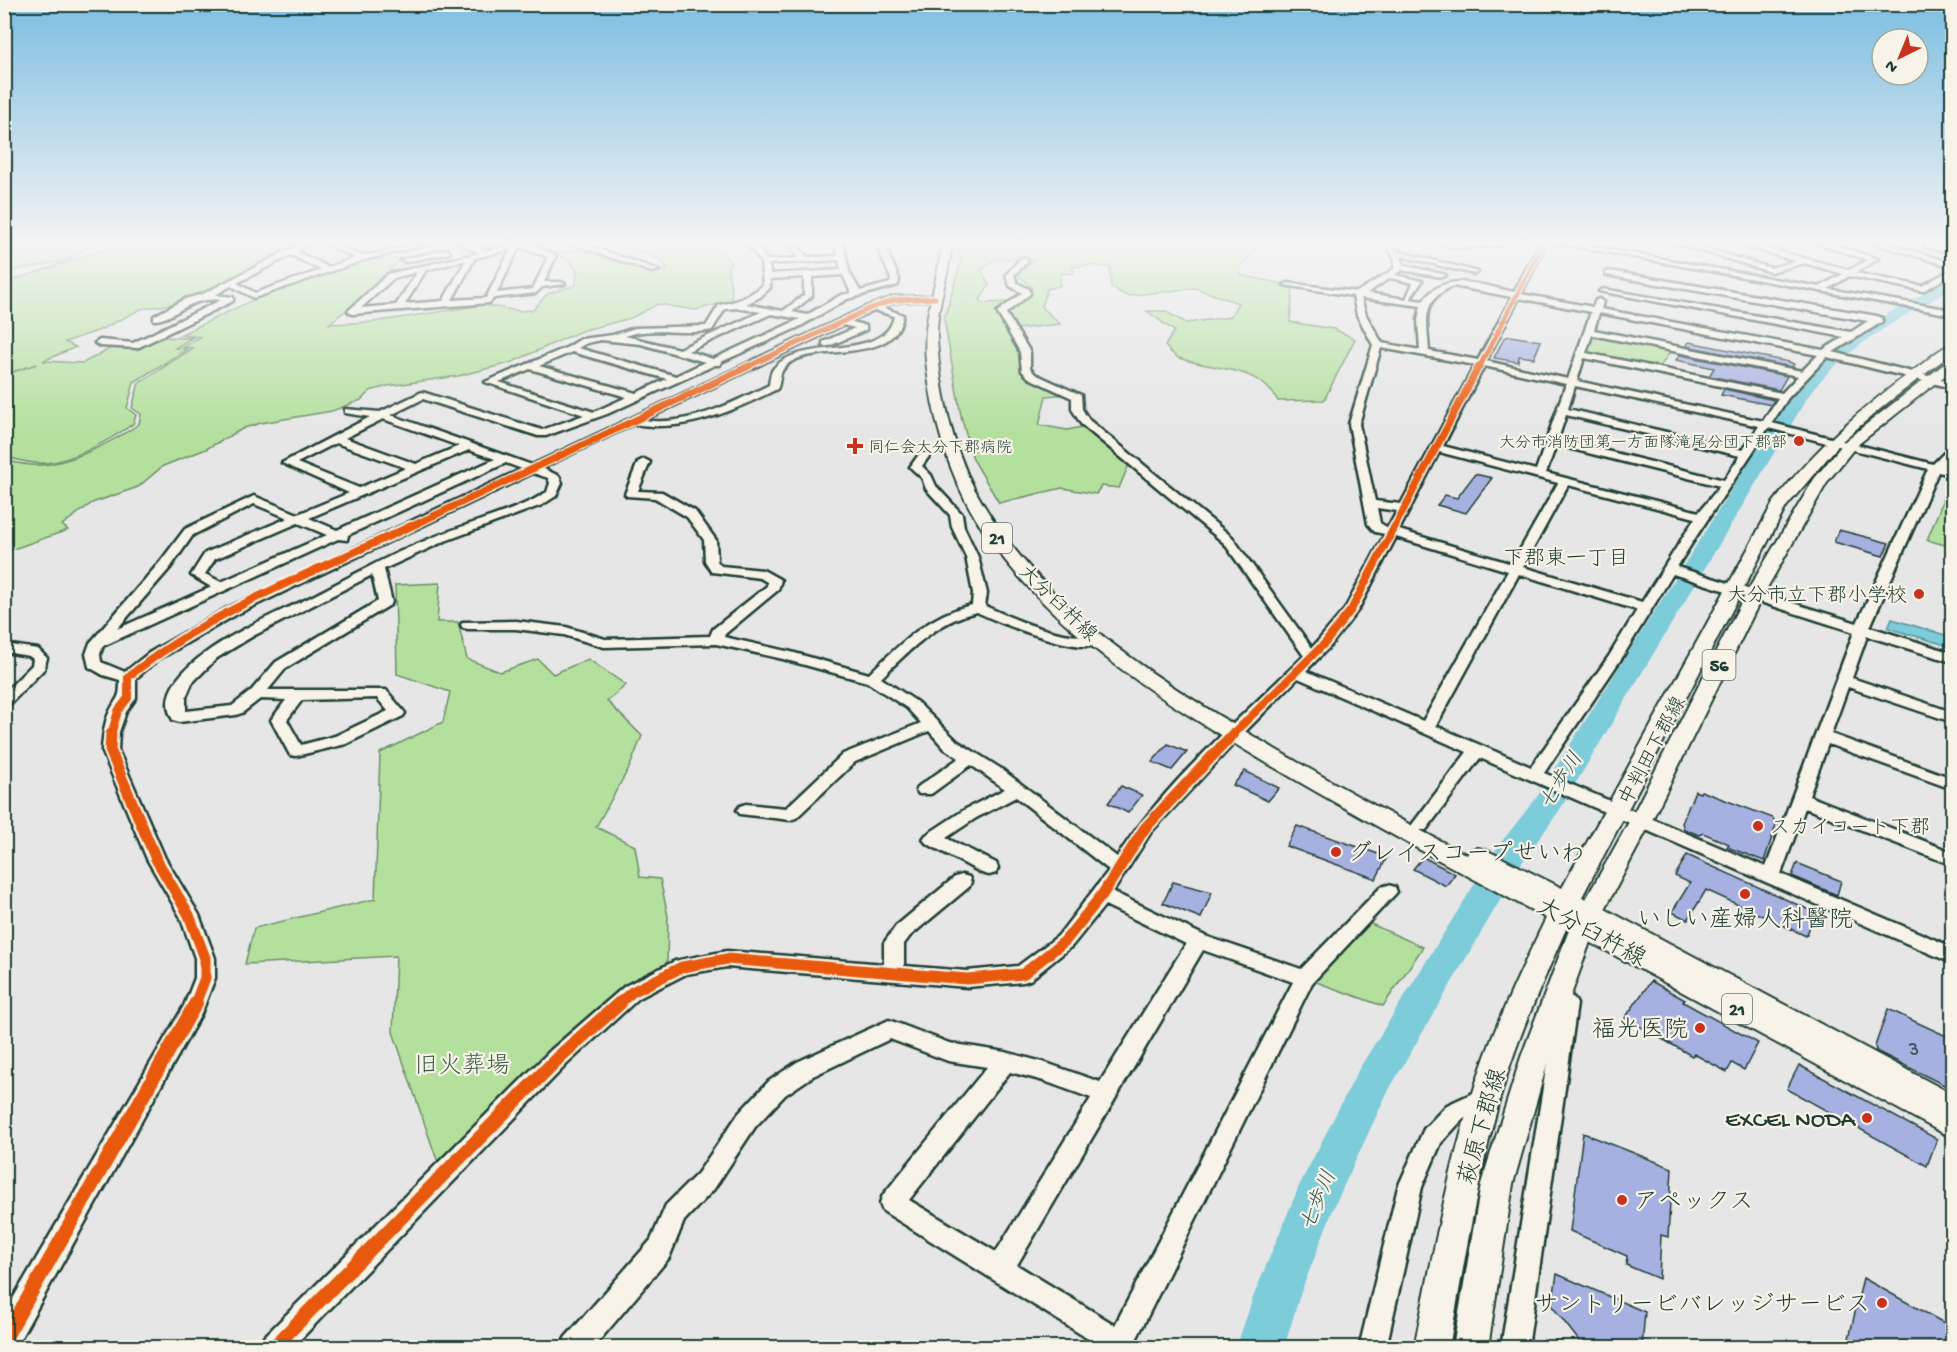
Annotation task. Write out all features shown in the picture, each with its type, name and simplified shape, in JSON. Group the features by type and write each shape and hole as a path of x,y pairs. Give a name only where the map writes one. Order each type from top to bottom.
{"main road":[{"name":"大分臼杵線","path":"934,306 932,344 943,418 948,440 967,488 983,518 1022,569 1058,606 1099,641 1159,687 1329,792 1480,864 1953,1108"},
{"name":"中判田下郡線","path":"1575,914 1641,820 1745,592 1779,506 1801,474 1834,440 1953,348"},
{"name":"中判田下郡線","path":"1575,914 1618,811 1745,592 1821,478 1851,443 1953,364"},
{"name":"大分臼杵線","path":"1233,734 1420,826 1480,864"},
{"name":"大分臼杵線","path":"1575,914 1953,1125"},
{"name":"萩原下郡線","path":"1470,1347 1497,1184 1535,1058 1557,998 1575,914"},
{"name":"萩原下郡線","path":"1431,1347 1468,1163 1486,1096 1528,984 1575,914"}],"street":[{"path":"157,318 179,306"},
{"path":"100,343 134,346 214,306"},
{"path":"357,306 352,311 421,306"},
{"path":"616,337 636,329 674,333 699,331 709,328 722,307 729,306"},
{"path":"743,306 809,318"},
{"path":"784,314 795,306"},
{"path":"358,492 288,463 306,451 336,440 422,395 542,434 637,397 809,318 829,306"},
{"path":"128,677 154,656 232,611 877,306"},
{"path":"1009,306 1001,312 1025,352 1025,369 1032,376 1077,397 1077,408 1085,422 1228,540 1304,649 1313,656"},
{"path":"1357,306 1357,310 1369,326 1378,345 1365,379 1354,424 1374,524 1379,529 1646,608"},
{"path":"1425,306 1422,310 1425,353"},
{"path":"273,1347 559,1057 632,993 682,967 727,959 967,979 1023,974 1065,941 1102,895 1145,828 1233,734 1330,638 1362,592 1391,532 1511,306"},
{"path":"1570,306 1826,354 1953,385"},
{"path":"1540,475 1598,306"},
{"path":"1688,306 1851,335"},
{"path":"1537,776 1673,570 1702,516 1727,484 1784,396 1803,374 1826,354 1851,335 1878,320 1804,306"},
{"path":"1915,306 1953,313"},
{"path":"633,421 648,425 686,419 739,405 774,387 777,370 794,357 878,343 897,326 899,315 874,307"},
{"path":"677,353 770,311"},
{"path":"1589,332 1667,360 1784,396"},
{"path":"592,415 490,381 571,349 577,343 606,335 740,370"},
{"path":"1378,345 1481,363 1765,424 1851,443 1953,472"},
{"path":"571,349 677,379"},
{"path":"1581,355 1667,360 1803,374"},
{"path":"530,366 637,397"},
{"path":"349,411 384,416 503,460 534,468 553,476 556,483 552,494 537,504 425,545 377,568 211,655 187,678 176,702 178,717 236,710 256,694 281,665 386,602 377,568"},
{"path":"1562,411 1746,454"},
{"path":"336,440 416,468"},
{"path":"1552,441 1727,484"},
{"path":"221,587 198,575 210,556 466,447"},
{"path":"1436,448 1702,516"},
{"path":"1771,877 1862,629 1935,467 1953,451"},
{"path":"924,455 916,467 927,477 930,487 956,514 958,526 972,557 980,593 978,608"},
{"path":"97,643 503,460"},
{"path":"644,462 631,494 658,495 691,514 710,540 711,561 717,568 763,574 774,580 773,587 718,632 716,640"},
{"path":"1426,729 1564,481"},
{"path":"128,677 108,672 94,664 93,654 97,643 165,565 189,532 254,500 365,547"},
{"path":"1370,503 1391,508 1405,507"},
{"path":"1673,570 1953,658"},
{"path":"281,587 312,602"},
{"path":"872,680 900,652 928,631 963,610 978,608 1013,623 1066,638 1086,643 1099,641"},
{"path":"468,625 516,625 566,631 604,643 716,640 796,657 872,680 912,705 951,745 971,757 1119,868"},
{"path":"4,702 39,666 40,658 33,652 5,648"},
{"path":"1296,672 1953,955"},
{"path":"4,1340 194,1008 205,978 205,957 189,915 156,859 110,750 111,732 118,711 128,698 128,677"},
{"path":"1844,680 1953,717"},
{"path":"256,694 297,696 381,693 397,713 340,740 296,751 279,720 297,696"},
{"path":"746,810 790,814 849,758 930,724"},
{"path":"1823,737 1953,784"},
{"path":"1420,826 1477,750"},
{"path":"925,790 971,757"},
{"path":"989,868 933,838 970,814 1016,790"},
{"path":"1800,799 1953,859"},
{"path":"894,972 894,943 903,931 962,882"},
{"path":"1005,1061 892,1203 1120,1343 1305,978 1388,892"},
{"path":"1102,895 1198,941 1305,978"},
{"path":"1000,1269 1198,941"},
{"path":"1514,1347 1567,1004 1557,998"},
{"path":"574,1347 660,1249 675,1213 706,1181 747,1120 777,1088 805,1069 888,1029 948,1052 1005,1061 1046,1072 1105,1094"},
{"path":"1372,1347 1410,1187 1432,1136 1455,1112 1486,1096"}],"green space":[{"path":"4,306 159,306 141,309 100,330 65,342 76,347 43,361 83,363 113,347 134,348 156,337 192,338 175,348 187,349 134,382 127,408 136,415 133,424 103,443 58,461 37,463 5,457 5,375 37,364 5,374"},
{"path":"240,306 351,306 329,324 373,322 477,306 519,311 533,310 536,306 654,306 631,318 581,331 510,363 458,376 388,386 370,391 361,400 332,411 244,428 206,449 163,466 138,487 92,503 62,525 68,530 5,552 5,460 36,465 66,460 105,444 139,424 141,414 132,408 139,383 193,348 183,347 200,337 180,335"},
{"path":"671,306 710,306 695,310"},
{"path":"948,306 1006,306 998,313 1018,342 1031,377 1069,394 1046,396 1039,425 1067,430 1086,426 1130,462 1119,488 1101,486 1096,494 1062,488 999,503 973,459 961,416 944,319"},
{"path":"1012,306 1042,306 1060,324 1017,329 1005,311"},
{"path":"1236,306 1291,306 1290,322 1334,329 1355,339 1324,400 1278,401 1259,380 1234,370 1192,362 1175,356 1165,346 1174,331 1147,311 1165,311 1186,323 1230,317"},
{"path":"1592,335 1671,351 1659,368 1586,354"},
{"path":"1950,483 1952,483 1952,547 1927,540"},
{"name":"旧火葬場","path":"440,583 437,622 458,622 467,659 500,672 538,659 553,674 588,659 626,685 607,701 642,736 630,766 596,827 635,846 640,877 660,879 668,916 667,963 601,1007 438,1163 393,1032 396,956 245,964 254,928 375,899 380,753 443,722 450,692 397,674 395,585"},
{"path":"1362,920 1423,947 1383,1006 1305,978"}],"water":[{"path":"1892,619 1952,637 1952,647 1888,628"}],"building":[{"path":"1510,336 1541,341 1534,358 1519,356 1518,362 1494,358 1504,338"},
{"path":"1689,342 1794,364 1792,367 1686,346"},
{"path":"1680,355 1787,376 1779,390 1709,376 1714,368 1676,360"},
{"path":"1724,389 1774,400 1771,405 1721,395"},
{"path":"1475,474 1492,478 1466,513 1437,505 1445,495 1457,498"},
{"path":"1839,530 1889,543 1883,556 1834,542"},
{"path":"1168,744 1187,752 1172,770 1152,762"},
{"path":"1245,771 1279,788 1268,801 1233,785"},
{"path":"1121,786 1142,795 1128,813 1108,803"},
{"name":"スカイコート下郡","path":"1695,791 1700,793 1701,791 1773,818 1776,825 1764,861 1727,847 1729,844 1703,833 1699,835 1684,829 1682,823"},
{"name":"グレイスコープせいわ","path":"1297,826 1387,857 1376,879 1286,846"},
{"name":"いしい産婦人科醫院","path":"1687,855 1816,913 1806,936 1706,890 1688,920 1672,912 1690,883 1675,876"},
{"path":"1423,857 1455,874 1446,886 1413,869"},
{"path":"1797,863 1841,881 1837,895 1792,876"},
{"path":"1173,882 1212,892 1201,918 1163,903"},
{"name":"福光医院","path":"1651,981 1685,1000 1683,1002 1758,1043 1744,1070 1732,1063 1727,1072 1694,1054 1692,1056 1625,1018"},
{"path":"1888,1009 1953,1039 1953,1076 1948,1087 1876,1051 1875,1046"},
{"name":"EXCEL NODA","path":"1799,1065 1937,1139 1927,1166 1787,1089"},
{"name":"アペックス","path":"1583,1133 1672,1168 1668,1237 1661,1235 1659,1279 1626,1265 1627,1256 1570,1231"},
{"path":"1557,1274 1645,1312 1642,1347 1580,1347 1580,1342 1552,1306"},
{"name":"サントリービバレッジサービス","path":"1863,1278 1953,1328 1953,1347 1847,1347"}],"waterway":[{"name":"七歩川","path":"1260,1348 1277,1295 1314,1201 1373,1081 1511,853 1548,804 1803,392 1831,361 1863,336 1912,306"}],"cycle path":[{"path":"4,1340 194,1008 205,978 205,958 189,915 156,859 110,750 111,732 118,711 128,698 128,677 154,656 232,611 876,306"},
{"path":"273,1348 559,1057 632,992 682,967 727,959 967,979 1023,974 1065,941 1102,895 1145,828 1233,734 1325,643 1351,610 1511,306"}],"place":[{"name":"大分市消防団第一方面隊滝尾分団下郡部","path":"1799,441"},
{"name":"同仁会大分下郡病院","path":"855,446"},
{"name":"大分市立下郡小学校","path":"1919,594"},
{"name":"スカイコート下郡","path":"1758,826"},
{"name":"グレイスコープせいわ","path":"1336,852"},
{"name":"いしい産婦人科醫院","path":"1745,894"},
{"name":"福光医院","path":"1700,1028"},
{"name":"EXCEL NODA","path":"1867,1118"},
{"name":"アペックス","path":"1622,1200"},
{"name":"サントリービバレッジサービス","path":"1882,1303"}],"district":[{"name":"下郡東一丁目","path":"1566,557"}]}
